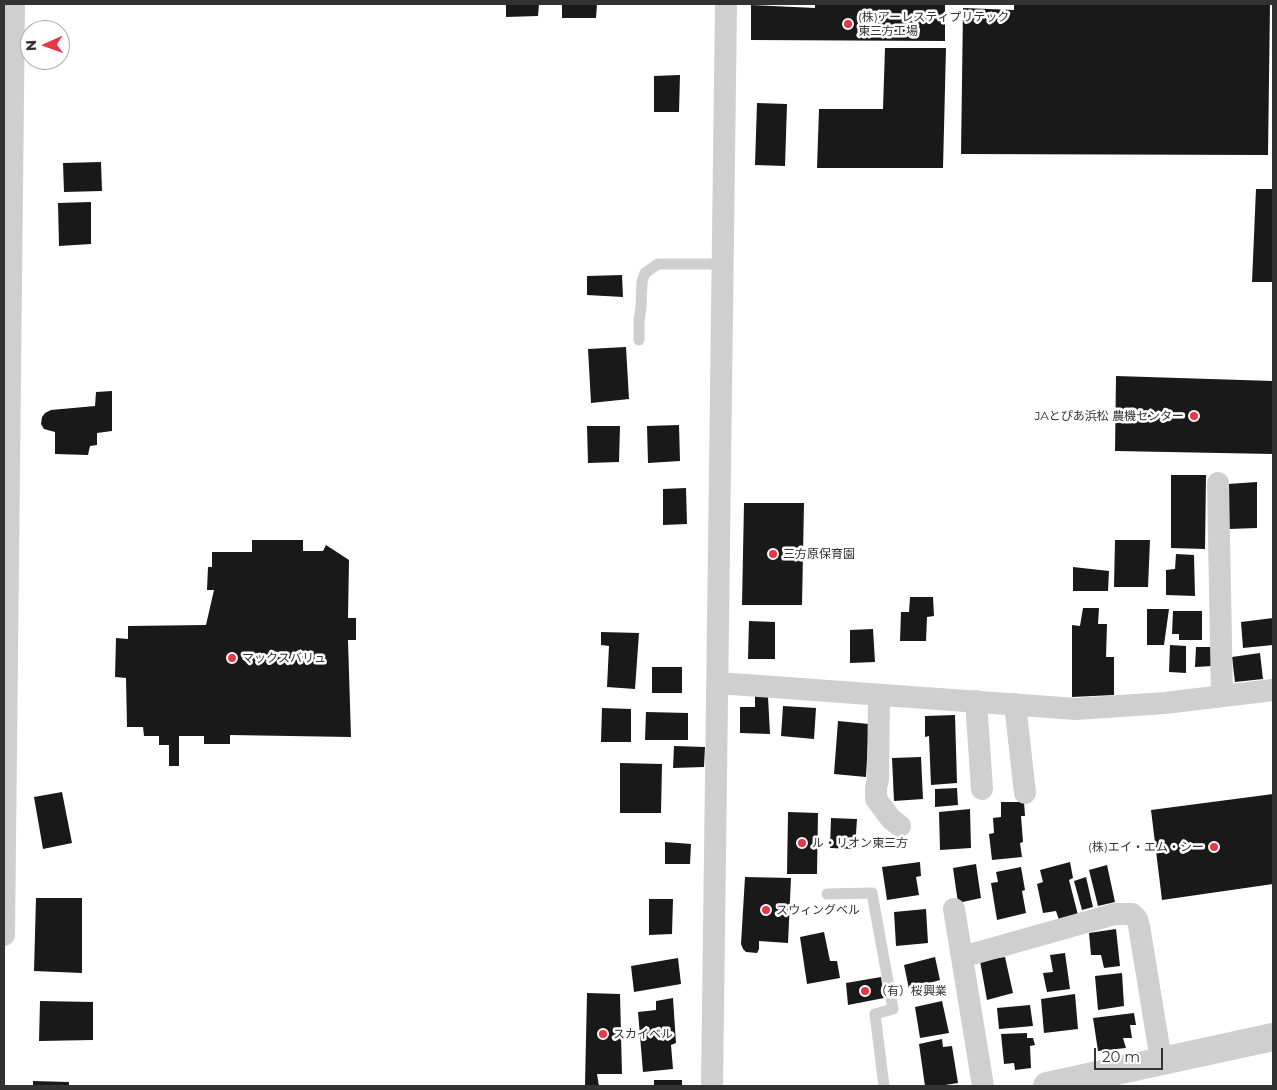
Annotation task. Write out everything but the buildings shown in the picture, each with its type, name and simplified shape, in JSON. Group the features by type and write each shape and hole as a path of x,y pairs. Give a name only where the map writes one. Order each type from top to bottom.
{"street":[{"path":"4,935 8,254 14,4"},
{"path":"712,1086 726,4"},
{"path":"1218,483 1222,696"},
{"path":"718,683 1076,709 1165,703 1273,690"},
{"path":"879,695 876,798 891,819 900,826"},
{"path":"976,701 982,789"},
{"path":"1015,704 1025,793"},
{"path":"954,909 983,1086"},
{"path":"962,956 1115,914 1132,914 1137,919 1139,926 1157,1046 1161,1060"},
{"path":"1047,1086 1273,1037"}],"lane":[{"path":"639,340 642,282 645,273 658,264 722,264"},
{"path":"827,894 872,893 893,1008 875,1014 884,1086"}],"place":[{"name":"(株)アーレスティプリテック 東三方工場","path":"848,24"},
{"name":"JAとぴあ浜松 農機センター","path":"1194,416"},
{"name":"三方原保育園","path":"773,554"},
{"name":"マックスバリュ","path":"232,658"},
{"name":"ル・リオン東三方","path":"802,843"},
{"name":"(株)エイ・エム・シー","path":"1214,847"},
{"name":"スウィングベル","path":"766,910"},
{"name":"（有）桜興業","path":"865,991"},
{"name":"スカイベル","path":"603,1034"}]}
